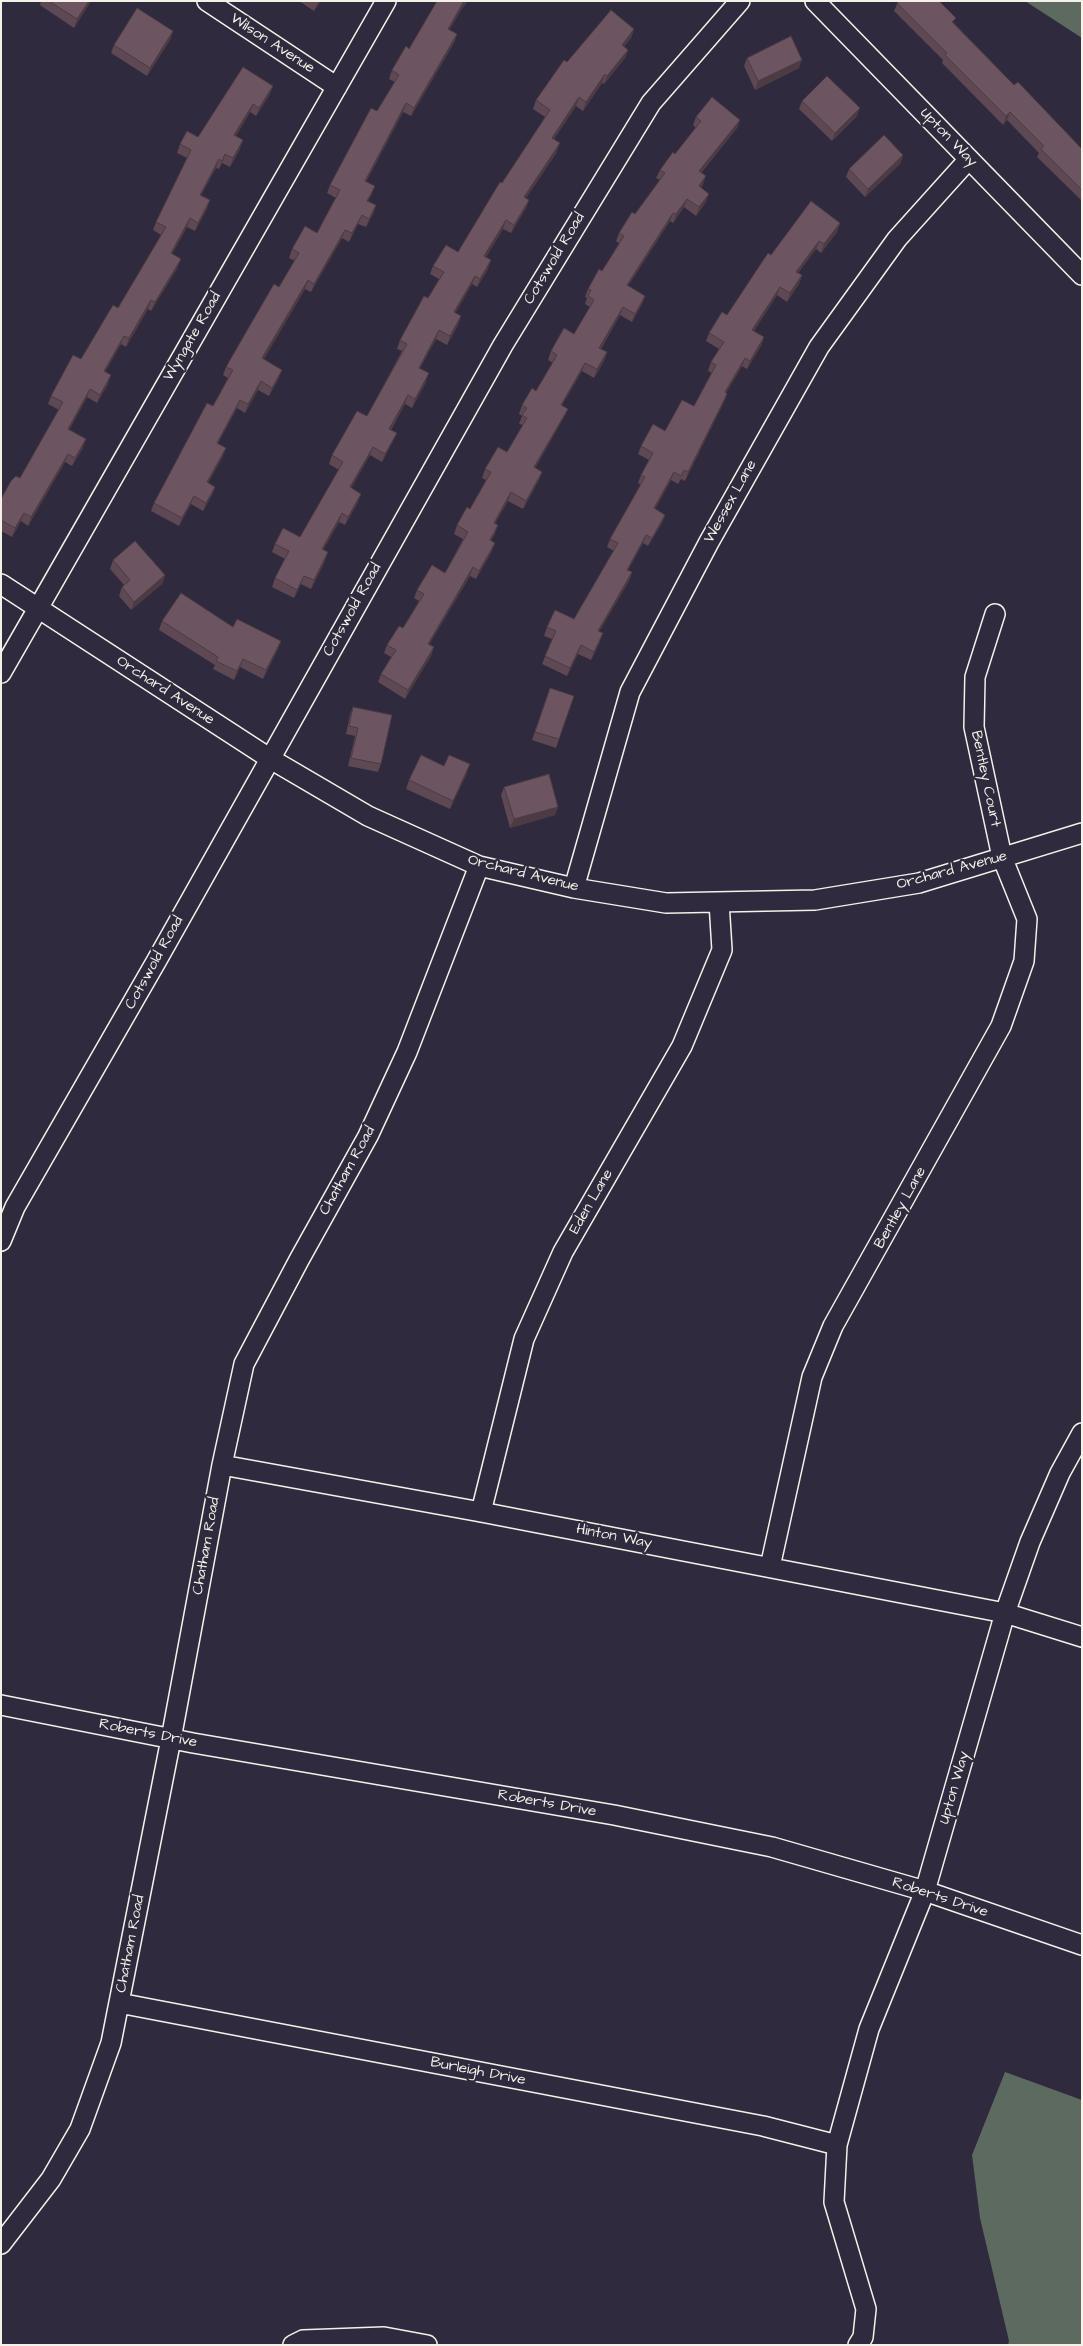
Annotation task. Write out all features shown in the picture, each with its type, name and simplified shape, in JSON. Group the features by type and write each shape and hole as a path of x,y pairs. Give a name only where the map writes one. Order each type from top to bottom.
{"street":[{"name":"Wilson Avenue","path":"207,1 337,87"},
{"name":"Wyngate Road","path":"1,673 386,1"},
{"name":"Cotswold Road","path":"1,1241 16,1206 157,960 503,344 651,103 740,1"},
{"name":"Upton Way","path":"815,1 1082,274"},
{"name":"Wessex Lane","path":"574,888 630,692 708,542 819,347 897,239 969,159"},
{"name":"Orchard Avenue","path":"1,584 269,758 368,816 479,866 574,888 666,903 815,900 919,883 1082,833"},
{"name":"Bentley Court","path":"995,614 975,677 974,727 1002,857"},
{"name":"Bentley Lane","path":"770,1567 812,1378 833,1326 1002,1026 1024,961 1027,919 1002,857"},
{"name":"Chatham Road","path":"1,2244 51,2179 80,2129 111,2043 171,1739 222,1465 244,1364 368,1136 407,1052 479,866"},
{"name":"Eden Lane","path":"481,1512 524,1339 563,1252 682,1046 722,950 719,902"},
{"name":"Upton Way","path":"858,2345 863,2337 866,2309 834,2202 837,2145 869,2030 925,1891 1005,1612 1045,1507 1060,1473 1082,1434"},
{"name":"Hinton Way","path":"222,1465 481,1512 1005,1612 1082,1637"},
{"name":"Roberts Drive","path":"1,1706 171,1739 651,1823 772,1848 925,1891 1082,1945"},
{"name":"Burleigh Drive","path":"119,2003 762,2126 837,2145"},
{"path":"293,2345 303,2340 384,2337 427,2345"}],"green space":[{"path":"1025,1 1082,1 1082,38"},
{"path":"1005,2072 1082,2100 1082,2345 1008,2345 1009,2341 980,2218 972,2155"}],"building":[{"path":"49,1 89,1 77,19"},
{"path":"437,1 464,1 448,29 457,34 414,108 406,103 365,181 375,186 367,201 376,205 369,219 362,215 352,233 345,230 314,284 308,280 262,358 282,370 272,388 261,381 248,404 240,400 217,443 226,448 207,482 215,487 206,503 194,496 182,518 154,503 207,403 213,406 233,370 226,367 249,327 274,284 279,287 299,253 292,249 305,226 317,233 340,190 330,185 371,108 377,111 399,75 392,70 406,46 409,49"},
{"path":"899,1 939,1 956,18 952,22 1014,85 1018,82 1082,149 1082,190 1041,149 1044,146 1010,112 1006,116 945,55 947,53 897,3"},
{"path":"137,8 173,31 150,68 114,45"},
{"path":"611,10 634,29 622,45 628,50 607,76 605,74 586,102 579,97 552,138 560,143 524,197 529,200 514,225 506,220 484,256 491,260 480,279 475,276 454,312 461,316 450,336 439,330 419,368 429,373 415,399 408,395 389,429 397,433 385,454 373,447 350,487 361,494 348,517 342,513 322,549 328,552 314,580 304,576 297,590 275,578 289,551 275,544 283,528 300,537 343,462 332,455 357,411 367,416 407,344 400,340 424,296 428,298 444,272 433,266 446,245 458,252 500,182 502,183 550,110 536,100 564,60 567,62"},
{"path":"791,36 802,60 758,81 747,58"},
{"path":"243,67 273,86 259,108 253,104 234,135 243,140 233,158 225,154 222,161 219,159 200,195 210,200 198,223 190,218 171,253 181,259 155,302 151,300 129,338 124,336 104,371 111,375 100,395 90,389 68,429 86,439 75,458 68,454 31,517 24,513 15,528 1,520 1,499 11,481 16,476 20,478 63,402 51,396 73,355 81,359 113,305 118,308 166,227 156,222 191,150 180,144 187,131 198,137"},
{"path":"827,76 860,108 835,133 802,101"},
{"path":"712,97 740,120 699,171 706,176 699,186 709,194 699,207 687,199 676,214 673,213 627,285 645,296 635,314 623,307 599,348 607,352 597,369 585,363 561,405 568,409 534,467 542,472 526,501 511,492 494,523 498,525 490,540 495,543 479,571 473,567 428,644 434,647 408,690 381,674 396,650 387,645 399,626 403,628 424,594 417,590 432,565 445,573 468,532 457,525 467,507 470,509 491,472 485,469 498,447 507,452 527,418 522,415 527,408 522,405 532,388 536,391 557,355 551,351 564,328 574,334 594,300 588,296 591,290 588,289 599,269 602,271 624,236 619,233 632,212 635,214 665,173 660,170 673,152 675,154 701,121 696,117"},
{"path":"884,135 903,155 868,189 849,169"},
{"path":"811,201 840,223 824,244 819,241 796,272 802,275 790,293 780,287 752,330 764,337 750,361 745,358 725,392 727,394 688,472 684,470 681,476 674,472 654,508 665,515 652,538 646,535 627,570 632,572 598,631 603,633 594,652 581,645 570,668 545,656 556,631 547,627 555,610 574,619 618,543 610,539 645,477 641,475 653,453 641,446 653,424 665,431 682,400 694,406 716,365 711,362 724,342 709,333 722,312 727,315 768,253 771,255"},
{"path":"135,541 165,575 134,602 122,587 130,580 113,560"},
{"path":"181,593 233,627 237,619 281,641 266,670 243,659 237,671 216,661 218,657 162,621"},
{"path":"550,688 574,696 559,739 535,732"},
{"path":"353,707 392,715 381,764 351,758 358,728 349,726"},
{"path":"421,755 444,766 449,755 470,764 453,801 409,780"},
{"path":"549,774 558,807 514,819 504,787"}]}
